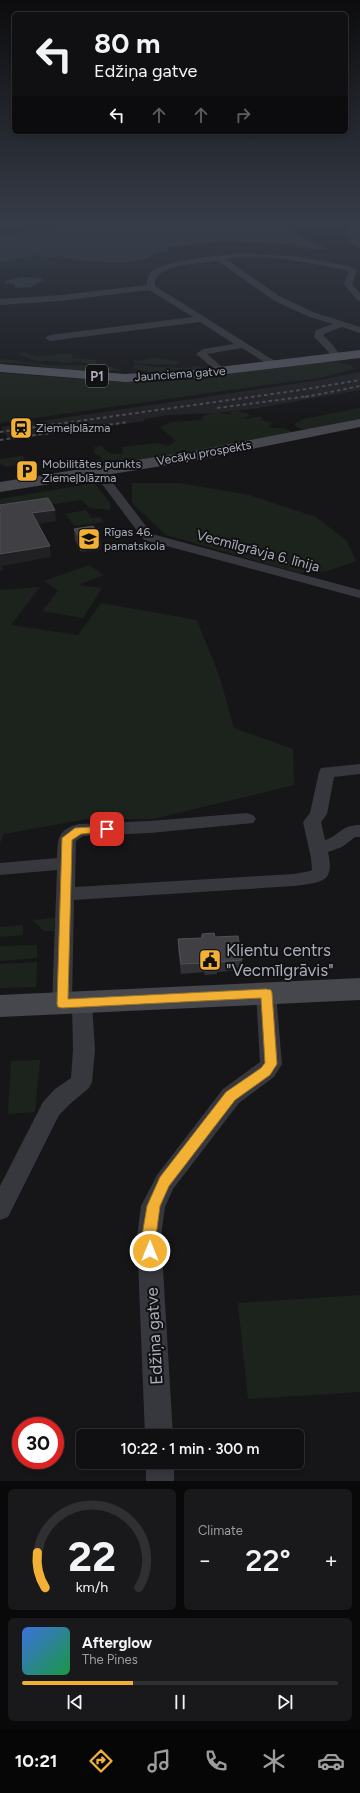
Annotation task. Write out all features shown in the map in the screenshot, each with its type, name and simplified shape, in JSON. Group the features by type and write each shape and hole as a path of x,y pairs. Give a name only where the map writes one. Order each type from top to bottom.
{"main road":[{"name":"Jaunciema gatve","path":"0,368 125,378 222,371 360,354"},
{"name":"Vecāķu prospekts","path":"0,487 193,456 360,423"},
{"path":"0,1006 360,989"}],"street":[{"path":"0,302 61,298 126,290"},
{"path":"156,290 275,365"},
{"path":"265,290 276,298 310,314 360,330"},
{"path":"353,290 360,298"},
{"path":"50,338 200,319"},
{"path":"336,358 330,347 319,337 319,332 343,324"},
{"path":"222,371 201,354 243,345"},
{"name":"Vecmīlgrāvja 6. līnija","path":"99,472 148,537 360,594"},
{"path":"67,894 314,878 321,873 312,822 318,814 327,772 360,769"},
{"path":"0,1209 51,1109 62,1096 81,1082 84,1050 72,1003 66,864 67,838 79,830 150,827 247,819"},
{"path":"317,850 336,843 351,832 360,831"},
{"path":"0,869 66,864"},
{"name":"Edžiņa gatve","path":"159,1429 149,1236 153,1206 165,1182 231,1096 266,1071 271,1064 266,993"},
{"path":"160,1469 160,1481"}],"shaded area":[{"path":"25,352 36,356 72,354 73,357 69,358 95,360 98,364 86,364 78,361 64,363 56,361 37,361 17,354"},
{"path":"155,358 177,361 178,363 176,365 139,364 134,363 133,360 142,361"},
{"path":"0,359 49,365 98,365 116,368 122,371 70,371 20,363 0,363"},
{"path":"331,361 351,365 354,369 320,378 0,423 0,373 121,382 124,380 200,378"},
{"path":"136,364 152,367 189,368 194,366 206,368 196,372 157,373 134,369 133,367"},
{"path":"360,372 360,390 252,409 215,413 167,415 144,419 145,421 9,440 1,427 320,380"},
{"path":"360,408 360,420 311,429 300,428 294,424 303,419"},
{"path":"236,411 247,413 250,416 244,418 249,419 253,417 261,417 264,421 273,422 269,426 272,428 284,428 297,434 111,466 100,464 95,460 102,459 94,453 94,447 102,446 108,452 123,454 122,447 158,443 168,446 176,441 160,427 172,422 203,420 201,418 211,414 224,413 231,415 230,412"},
{"path":"23,456 26,461 25,464 6,467 0,464 0,459"},
{"path":"94,483 111,504 110,510 89,508 82,500 0,512 0,499"},
{"path":"132,483 180,483 249,495 316,517 347,541 356,561 328,571 299,573 166,535 132,503"},
{"path":"86,510 91,518 100,517 104,522 75,526 65,514"},
{"path":"89,565 104,575 78,585 102,588 83,618 42,611 58,591 44,581"},
{"path":"40,587 11,625 78,635 101,603 197,620 220,678 234,728 293,749 294,785 153,819 87,819 4,834 0,843 0,590"},
{"path":"55,918 54,931 44,931 32,920"},
{"path":"23,925 23,935 0,937 0,927"},
{"path":"37,945 37,958 0,961 0,946"},
{"path":"37,962 36,987 0,988 0,964"},
{"path":"40,1060 35,1112 8,1114 11,1061"},
{"path":"360,1295 360,1392 248,1399 238,1303"}],"building":[{"path":"48,498 55,510 32,513 50,546 0,554 0,512 2,512 0,505"},
{"path":"93,526 100,537 81,540 74,529"},
{"name":"Klientu centrs \"Vecmīlgrāvis\"","path":"214,933 215,937 238,936 242,960 217,962 217,964 205,965 204,963 181,964 178,939 202,938 202,934"}],"railway":[{"path":"0,432 294,391 360,380"},
{"path":"305,397 360,386"},
{"path":"217,408 309,396"},
{"path":"0,440 128,422"}],"place":[{"name":"Ziemeļblāzma","path":"21,428"},
{"name":"Mobilitātes punkts Ziemeļblāzma","path":"27,471"},
{"name":"Rīgas 46. pamatskola","path":"89,539"},
{"name":"Klientu centrs \"Vecmīlgrāvis\"","path":"210,960"}],"route":[{"path":"107,829 79,830 67,838 67,894 62,1004 266,993 270,1031 271,1064 269,1068 241,1087 231,1096 165,1182 153,1206 149,1236 150,1251"}]}
